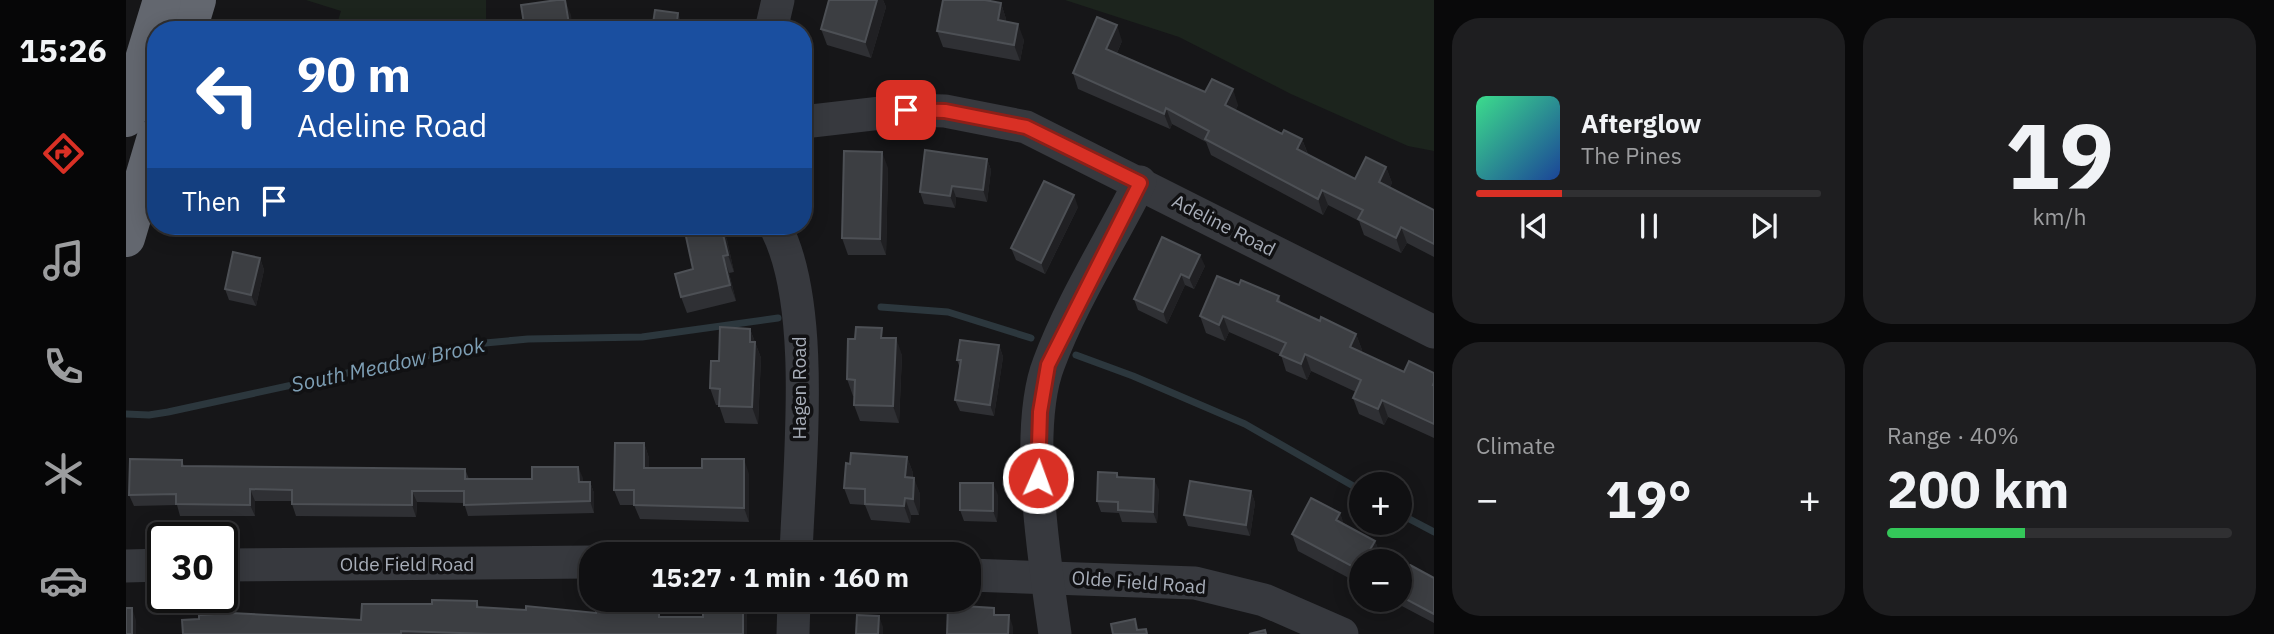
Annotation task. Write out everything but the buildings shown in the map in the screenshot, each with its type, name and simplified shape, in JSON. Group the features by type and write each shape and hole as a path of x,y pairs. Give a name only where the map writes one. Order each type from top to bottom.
{"highway":[{"path":"156,21 162,0"},
{"path":"191,21 197,0"},
{"path":"126,118 147,49"},
{"path":"126,238 147,167"}],"street":[{"path":"773,21 778,0"},
{"name":"Adeline Road","path":"812,121 906,110 945,111 1026,127 1434,332"},
{"path":"1055,634 1038,478 1040,412 1048,365 1140,183"},
{"name":"Hagen Road","path":"779,235 793,271 799,312 801,401 796,542"},
{"name":"Olde Field Road","path":"238,565 579,562"},
{"path":"126,566 147,565"},
{"name":"Olde Field Road","path":"981,575 1195,583 1264,600 1342,634"},
{"path":"793,634 794,612"}],"shaded area":[{"path":"306,0 486,0 486,21 338,21 341,11"},
{"path":"1065,0 1434,0 1434,151 1408,146 1291,94 1179,37"}],"waterway":[{"name":"South Meadow Brook","path":"881,307 948,312 1031,338"},
{"name":"South Meadow Brook","path":"126,414 168,412 485,343 528,339 642,337 778,318"},
{"name":"South Meadow Brook","path":"1076,355 1133,376 1245,424 1349,484"},
{"name":"South Meadow Brook","path":"1412,520 1434,532"}],"route":[{"path":"906,110 945,111 1026,127 1080,151 1140,183 1048,365 1040,412 1038,478"}]}
